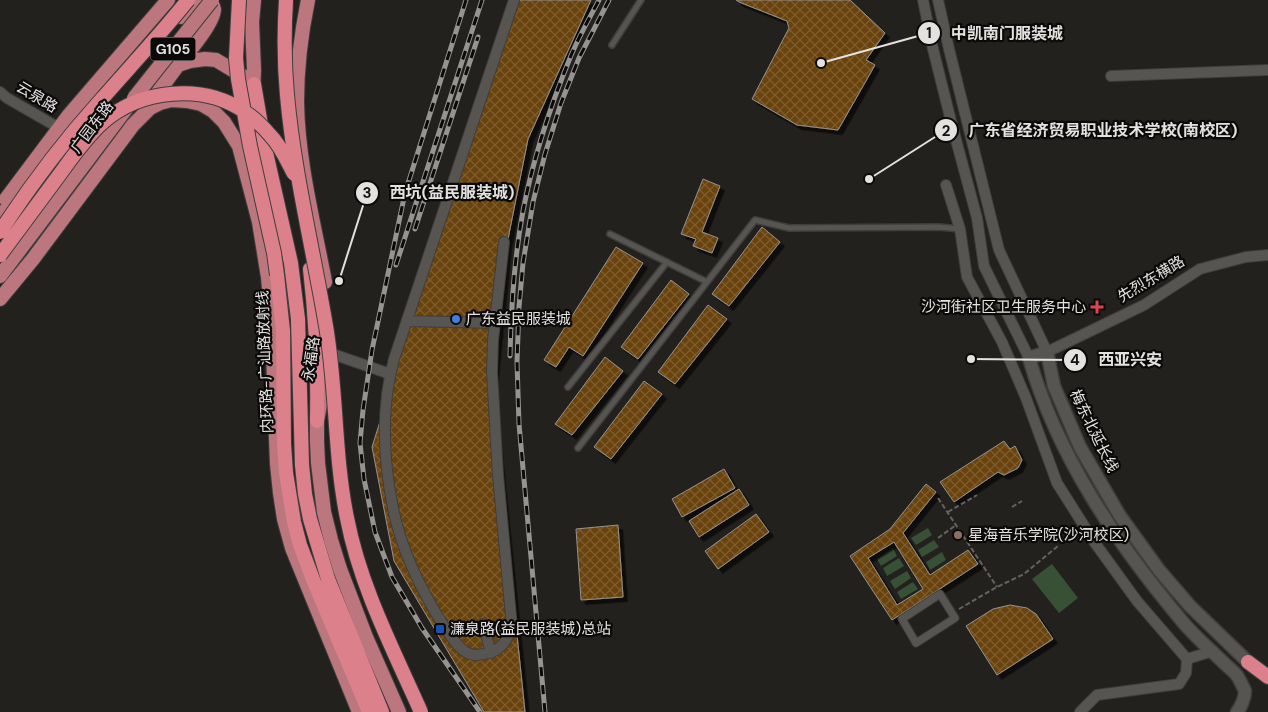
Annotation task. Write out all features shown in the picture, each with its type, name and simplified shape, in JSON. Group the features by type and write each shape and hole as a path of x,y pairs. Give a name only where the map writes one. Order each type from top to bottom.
{"highway":[{"path":"0,232 36,180 65,143 188,0"},
{"name":"内环路-广汕路放射线","path":"239,0 236,58 238,79 250,146 274,253 280,302 284,365 286,473 294,522 300,545 314,582 369,712"},
{"path":"288,0 285,40 286,91 314,310 318,378 317,421"},
{"path":"288,0 284,31 286,93 299,183 327,329 340,469 347,517 366,587 421,712"},
{"path":"254,84 265,148 287,241 298,319 302,465 305,494 328,579 382,712"},
{"path":"0,254 92,133 117,112 153,97 173,94 194,94 226,102 244,112 256,120 272,136 299,183"},
{"path":"1248,662 1268,677"}],"main road":[{"name":"广园东路","path":"0,208 69,115 168,0"},
{"path":"0,216 198,0"},
{"name":"广园东路","path":"0,276 210,0"},
{"path":"0,299 34,259 208,25 214,13 210,0"},
{"path":"244,165 254,84 252,22 254,0"},
{"name":"永福路","path":"308,0 300,44 298,124 331,324 330,354 317,421 316,441 320,486 324,512 340,569 366,638 399,712"},
{"path":"178,65 205,59 216,60 254,84"},
{"path":"69,115 123,83"},
{"path":"133,126 150,108 160,103 170,100 187,101 201,104 213,111 224,122 239,146 259,222 268,278 273,332 277,464 284,519 295,556 359,712"}],"street":[{"path":"504,242 492,340 492,372 498,475 512,627 508,638 502,646 491,653 472,655 465,652 457,644 436,613 413,569 403,544 394,513 384,455 384,420 390,374 514,0"},
{"path":"923,0 957,147 977,218 984,266 1029,358 1058,436 1080,478 1132,558 1187,627 1238,677 1245,691 1241,707 1237,712"},
{"name":"梅东北延长线","path":"938,0 999,250 1047,352 1054,386 1076,438 1120,516 1159,570 1190,606 1248,662"},
{"path":"1111,76 1268,70"},
{"name":"云泉路","path":"0,92 59,128"},
{"path":"957,147 972,142"},
{"path":"946,185 960,229 967,276 1005,350 1026,398 1057,483 1095,543 1137,601 1187,659 1186,673 1179,684 1098,695 1080,712"},
{"name":"先烈东横路","path":"1029,358 1047,352 1144,305 1200,269 1246,257 1268,255"},
{"path":"967,276 984,266"},
{"path":"407,321 494,323"},
{"path":"330,354 390,374"},
{"path":"940,594 952,613 955,618 916,643 902,619 940,594"},
{"path":"483,624 491,653"},
{"path":"1187,659 1213,651"}],"lane":[{"path":"612,45 641,0"},
{"path":"578,448 755,220 789,228 939,227 960,229"},
{"path":"610,234 707,282"},
{"path":"568,387 667,262"}],"path":[{"path":"948,512 977,494"},
{"path":"938,498 997,587"},
{"path":"1012,507 1022,501"},
{"path":"938,538 956,525"},
{"path":"952,613 1024,574 1058,546"}],"green space":[{"path":"928,528 932,535 916,545 911,538"},
{"path":"934,540 939,547 922,557 918,550"},
{"path":"893,548 897,556 881,566 877,559"},
{"path":"942,552 946,560 930,570 926,562"},
{"path":"899,558 904,566 887,576 883,568"},
{"path":"1052,564 1078,598 1059,613 1032,579"},
{"path":"907,571 911,578 895,589 890,581"},
{"path":"913,582 918,589 901,599 897,592"}],"building":[{"name":"广东益民服装城","path":"512,0 591,0 528,139 507,244 492,394 525,712 484,712 394,561 372,447"},
{"path":"736,0 850,0 885,33 866,60 875,65 838,130 797,125 752,99 789,28 787,21"},
{"path":"703,179 720,186 702,232 718,238 712,253 693,246 696,239 681,234"},
{"path":"762,227 780,242 729,306 712,294"},
{"path":"616,247 643,263 583,356 569,347 556,367 544,360"},
{"path":"671,280 689,294 638,359 621,347"},
{"path":"708,305 727,319 675,384 658,372"},
{"path":"605,357 623,371 572,435 555,424"},
{"path":"644,381 662,394 611,459 594,447"},
{"path":"1004,441 1010,449 1015,446 1022,460 1018,468 1004,475 998,472 954,502 940,482"},
{"path":"724,469 735,488 682,517 672,499"},
{"path":"926,484 936,492 903,533 930,575 968,550 978,564 892,620 850,556 890,529","holes":["894,542 923,589 897,605 868,558"]},
{"path":"739,489 749,505 699,537 689,521"},
{"path":"756,514 769,532 718,569 705,551"},
{"path":"618,525 623,597 581,600 576,529"},
{"path":"1010,605 1027,608 1036,614 1053,639 997,675 966,626 993,609"}],"railway":[{"path":"466,0 405,193 372,350 360,443 364,479 375,532 392,577 422,628 480,712"},
{"path":"396,265 482,0"},
{"path":"510,356 512,301 517,247 532,172 549,114 576,43 599,0"},
{"path":"545,712 519,424 517,362 519,307 523,263 533,202 545,154 561,103 579,58 609,0"},
{"path":"415,229 478,37"}],"place":[{"name":"中凯南门服装城","path":"821,63"},
{"name":"广东省经济贸易职业技术学校(南校区)","path":"869,179"},
{"name":"西坑(益民服装城)","path":"339,281"},
{"name":"沙河街社区卫生服务中心","path":"1097,307"},
{"name":"广东益民服装城","path":"456,319"},
{"name":"西亚兴安","path":"971,359"},
{"name":"星海音乐学院(沙河校区)","path":"958,535"},
{"name":"濂泉路(益民服装城)总站","path":"440,629"}]}
